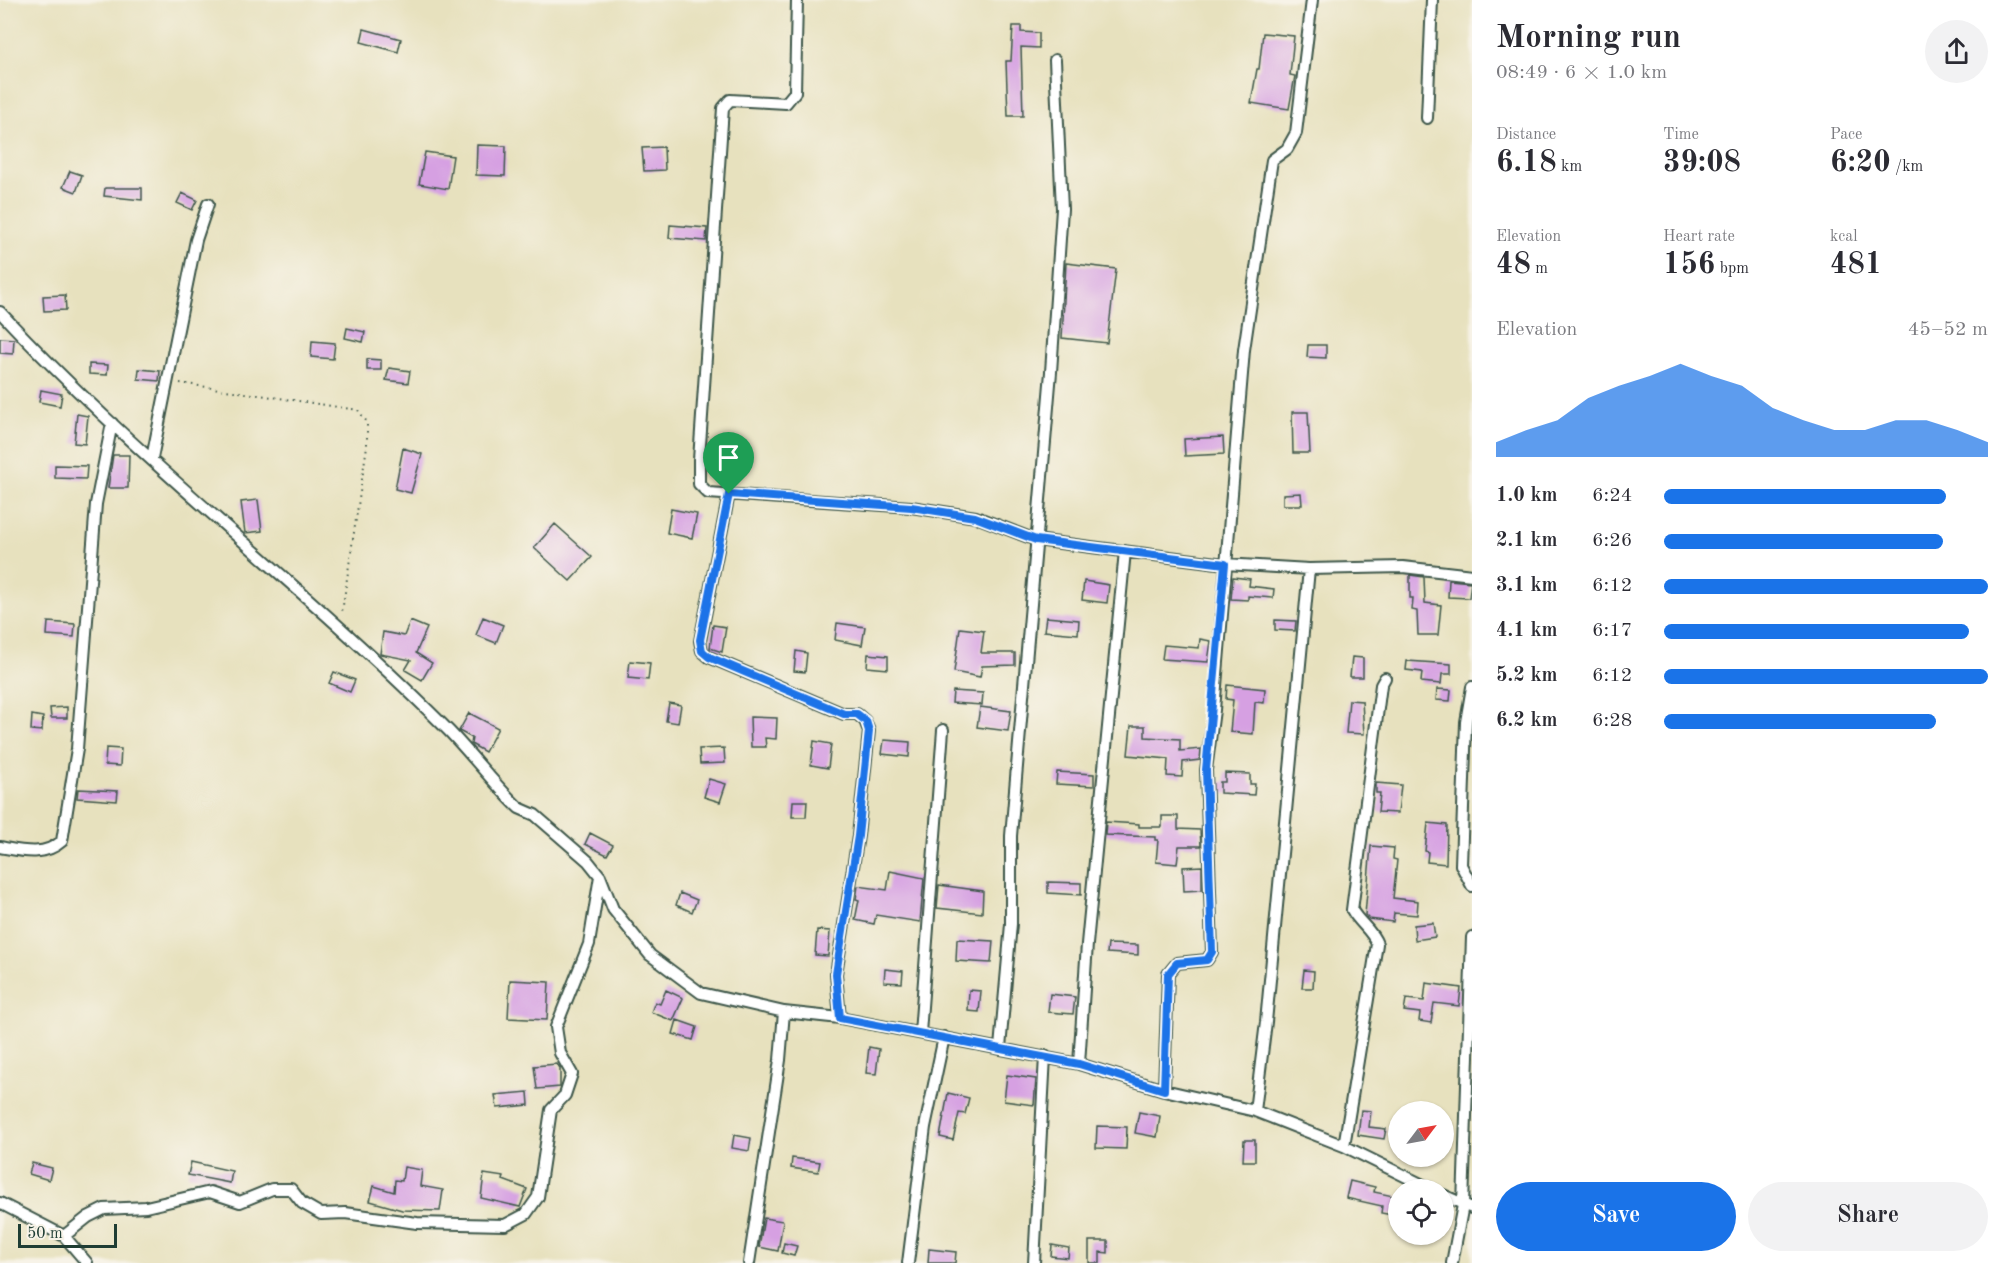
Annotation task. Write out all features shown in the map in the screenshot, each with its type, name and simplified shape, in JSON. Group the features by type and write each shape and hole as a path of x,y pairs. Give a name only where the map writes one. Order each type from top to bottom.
{"street":[{"path":"797,0 795,92 786,103 730,100 723,108 699,484 708,493 911,507 975,517 1036,540 1225,564 1309,569 1403,567 1472,575"},
{"path":"1164,1090 1168,974 1177,963 1207,960 1212,952 1206,770 1244,350 1272,160 1287,149 1296,133 1312,0"},
{"path":"1427,118 1432,0"},
{"path":"1000,1048 1011,924 1011,836 1062,209 1055,60"},
{"path":"152,458 196,240 208,204"},
{"path":"0,312 38,353 112,423 450,731 519,808 535,815 600,876 613,909 650,954 701,993 783,1012 840,1018 1079,1064 1164,1090 1255,1112 1344,1146 1411,1179"},
{"path":"0,847 32,852 53,849 62,841 77,749 96,504 112,423"},
{"path":"729,494 700,640 702,651 709,657 844,714 857,714 866,721 869,731 858,836 836,974 840,1018"},
{"path":"1079,1064 1088,932 1125,551"},
{"path":"1255,1112 1268,1010 1309,569"},
{"path":"1344,1146 1377,944 1374,936 1358,922 1352,910 1381,685 1385,678"},
{"path":"1472,687 1466,722 1461,865 1472,886"},
{"path":"920,1033 943,730"},
{"path":"64,1236 88,1217 104,1209 146,1207 210,1192 240,1202 272,1189 291,1189 302,1203 321,1214 345,1213 417,1223 506,1225 526,1214 538,1197 542,1185 551,1110 565,1095 572,1074 560,1053 556,1027 590,944 600,876"},
{"path":"1452,1263 1468,1206 1472,937"},
{"path":"749,1263 780,1060 783,1012"},
{"path":"908,1263 925,1127 944,1037"},
{"path":"1034,1263 1045,1056"},
{"path":"1454,1200 1468,1206"},
{"path":"0,1203 64,1236 87,1263"}],"path":[{"path":"168,381 358,410 367,422 367,446 340,630"}],"building":[{"path":"1013,26 1021,26 1021,32 1039,33 1039,48 1021,47 1023,116 1008,116 1006,61 1011,61"},
{"path":"364,29 401,39 398,52 361,42"},
{"path":"1263,33 1294,36 1290,75 1295,76 1289,109 1251,103 1257,69 1259,69"},
{"path":"477,145 506,146 505,176 476,175"},
{"path":"664,147 665,170 644,171 642,148"},
{"path":"425,152 453,156 448,189 419,184"},
{"path":"70,171 82,175 76,192 63,187"},
{"path":"105,188 142,188 142,200 104,196"},
{"path":"182,193 197,200 192,210 177,203"},
{"path":"670,225 707,228 706,241 669,238"},
{"path":"1066,263 1116,269 1107,343 1062,338"},
{"path":"65,295 66,310 44,311 43,296"},
{"path":"347,328 365,332 363,342 345,338"},
{"path":"0,338 14,339 13,354 0,353"},
{"path":"312,341 335,343 333,359 311,357"},
{"path":"1308,345 1326,345 1326,358 1307,357"},
{"path":"367,359 381,360 381,370 367,370"},
{"path":"89,364 108,365 107,375 89,374"},
{"path":"389,368 410,371 408,383 386,380"},
{"path":"139,369 160,371 159,381 138,379"},
{"path":"41,390 62,394 60,406 39,402"},
{"path":"1292,412 1308,412 1310,453 1293,453"},
{"path":"77,414 88,416 85,444 74,443"},
{"path":"1223,437 1224,454 1185,456 1184,439"},
{"path":"403,448 422,454 411,493 395,489"},
{"path":"113,455 129,455 128,488 108,488"},
{"path":"55,465 87,466 86,479 55,478"},
{"path":"1301,493 1302,505 1283,505 1283,494"},
{"path":"258,500 262,531 245,533 241,502"},
{"path":"671,509 697,514 692,538 667,533"},
{"path":"555,524 592,557 570,581 534,548"},
{"path":"1410,575 1424,577 1425,603 1441,605 1438,635 1418,635 1417,611 1412,610 1413,598 1410,598"},
{"path":"1233,577 1250,579 1249,586 1274,589 1273,598 1248,596 1248,600 1231,599"},
{"path":"1449,580 1471,582 1469,598 1448,597"},
{"path":"1084,581 1109,585 1107,603 1082,600"},
{"path":"483,617 503,625 496,643 476,635"},
{"path":"1046,617 1079,620 1078,634 1044,631"},
{"path":"1275,620 1296,621 1295,631 1275,630"},
{"path":"410,621 427,628 416,653 432,663 422,680 405,670 411,660 380,654 383,632 404,636"},
{"path":"48,622 75,624 74,637 47,635"},
{"path":"837,623 865,627 862,645 835,640"},
{"path":"713,625 726,627 722,652 710,648"},
{"path":"960,628 984,631 981,653 1015,653 1015,665 982,666 980,677 954,672"},
{"path":"1200,639 1211,641 1208,662 1162,659 1164,645 1199,648"},
{"path":"796,651 807,653 805,672 794,671"},
{"path":"868,654 888,656 888,669 867,667"},
{"path":"1352,657 1363,658 1363,677 1350,677"},
{"path":"630,661 650,663 648,680 628,678"},
{"path":"1407,661 1451,664 1451,674 1442,674 1441,684 1421,682 1422,672 1406,670"},
{"path":"334,672 355,680 350,692 329,683"},
{"path":"1227,685 1265,689 1264,703 1255,702 1253,734 1230,732 1233,700 1226,699"},
{"path":"1437,689 1451,690 1450,701 1436,700"},
{"path":"953,691 983,693 982,705 952,703"},
{"path":"1349,700 1362,701 1364,734 1346,733"},
{"path":"669,703 681,705 678,723 666,721"},
{"path":"67,707 67,718 51,718 50,708"},
{"path":"980,707 1011,711 1008,731 977,727"},
{"path":"469,713 498,728 485,752 471,744 472,738 459,731"},
{"path":"32,715 43,717 42,731 31,730"},
{"path":"750,717 777,718 776,739 765,738 766,747 751,747"},
{"path":"1131,726 1145,726 1145,737 1180,739 1180,751 1201,749 1200,760 1183,762 1182,777 1167,776 1168,759 1128,755"},
{"path":"884,740 910,742 909,757 882,754"},
{"path":"814,741 831,744 828,768 811,765"},
{"path":"106,748 121,749 120,766 105,765"},
{"path":"724,748 725,763 700,764 699,749"},
{"path":"1057,772 1094,774 1094,786 1056,784"},
{"path":"1225,773 1250,774 1250,784 1255,784 1254,795 1220,793 1220,782 1225,782"},
{"path":"709,779 726,784 720,802 704,797"},
{"path":"1376,783 1401,785 1398,813 1378,812 1380,793 1376,793"},
{"path":"78,789 118,791 117,801 77,798"},
{"path":"793,801 807,801 806,817 792,817"},
{"path":"1162,816 1178,816 1178,829 1200,830 1201,846 1179,846 1177,864 1156,862 1158,840 1155,840 1155,837 1105,835 1106,822 1139,824 1139,827 1162,827"},
{"path":"1428,823 1447,825 1446,864 1427,862 1428,852 1425,851"},
{"path":"590,833 613,845 607,855 585,844"},
{"path":"1371,846 1394,848 1393,859 1397,860 1393,898 1418,901 1417,915 1394,913 1393,922 1369,919 1365,915"},
{"path":"1202,866 1202,890 1184,891 1183,867"},
{"path":"890,871 924,878 920,922 876,915 874,924 855,920 859,900 856,899 858,886 887,890"},
{"path":"1048,882 1081,883 1081,895 1048,893"},
{"path":"939,885 983,891 982,913 937,908"},
{"path":"680,893 697,900 692,912 676,905"},
{"path":"1433,923 1435,937 1415,940 1414,925"},
{"path":"817,930 830,931 828,956 815,955"},
{"path":"957,939 993,941 991,963 956,961"},
{"path":"1108,944 1138,945 1138,955 1107,953"},
{"path":"885,969 903,971 902,983 884,982"},
{"path":"1304,970 1314,971 1313,988 1302,988"},
{"path":"510,980 549,982 547,1020 508,1018"},
{"path":"1426,983 1461,988 1459,1006 1434,1003 1431,1023 1419,1021 1420,1013 1404,1011 1406,999 1424,1001"},
{"path":"666,990 683,998 673,1021 651,1012 655,1002 660,1004"},
{"path":"969,990 981,991 979,1012 968,1011"},
{"path":"1050,994 1075,997 1073,1014 1048,1012"},
{"path":"677,1020 697,1027 693,1040 673,1034"},
{"path":"869,1047 879,1049 876,1074 866,1073"},
{"path":"557,1064 560,1068 560,1087 537,1089 534,1066"},
{"path":"1007,1075 1036,1079 1034,1105 1004,1101"},
{"path":"528,1092 529,1105 497,1108 495,1095"},
{"path":"948,1093 969,1098 965,1114 959,1113 953,1140 940,1137"},
{"path":"1361,1110 1371,1111 1369,1127 1386,1129 1384,1139 1358,1135"},
{"path":"1139,1112 1160,1116 1157,1137 1135,1133"},
{"path":"1097,1126 1127,1127 1126,1149 1096,1148"},
{"path":"734,1135 751,1138 749,1151 732,1148"},
{"path":"1244,1140 1255,1140 1255,1161 1243,1161"},
{"path":"792,1158 820,1162 818,1172 791,1168"},
{"path":"191,1162 232,1171 230,1183 188,1175"},
{"path":"32,1163 52,1168 49,1180 29,1174"},
{"path":"404,1167 422,1170 420,1186 443,1190 440,1211 402,1210 370,1201 374,1186 394,1192 395,1180 402,1181"},
{"path":"484,1174 504,1177 503,1180 527,1189 520,1207 481,1198"},
{"path":"1350,1181 1375,1187 1374,1192 1388,1195 1388,1214 1381,1213 1382,1206 1346,1198"},
{"path":"764,1218 783,1221 778,1251 759,1247"},
{"path":"1089,1241 1108,1241 1108,1253 1100,1252 1100,1263 1089,1263"},
{"path":"784,1243 797,1246 794,1256 782,1253"},
{"path":"1052,1245 1069,1248 1068,1258 1051,1256"},
{"path":"929,1249 956,1252 955,1263 928,1263"}],"route":[{"path":"729,494 911,507 975,517 1036,540 1225,564 1214,710 1206,770 1212,952 1207,960 1177,963 1168,974 1164,1090 1045,1056 840,1018 836,974 858,836 869,731 866,721 857,714 844,714 709,657 702,651 700,640 729,494"}]}
